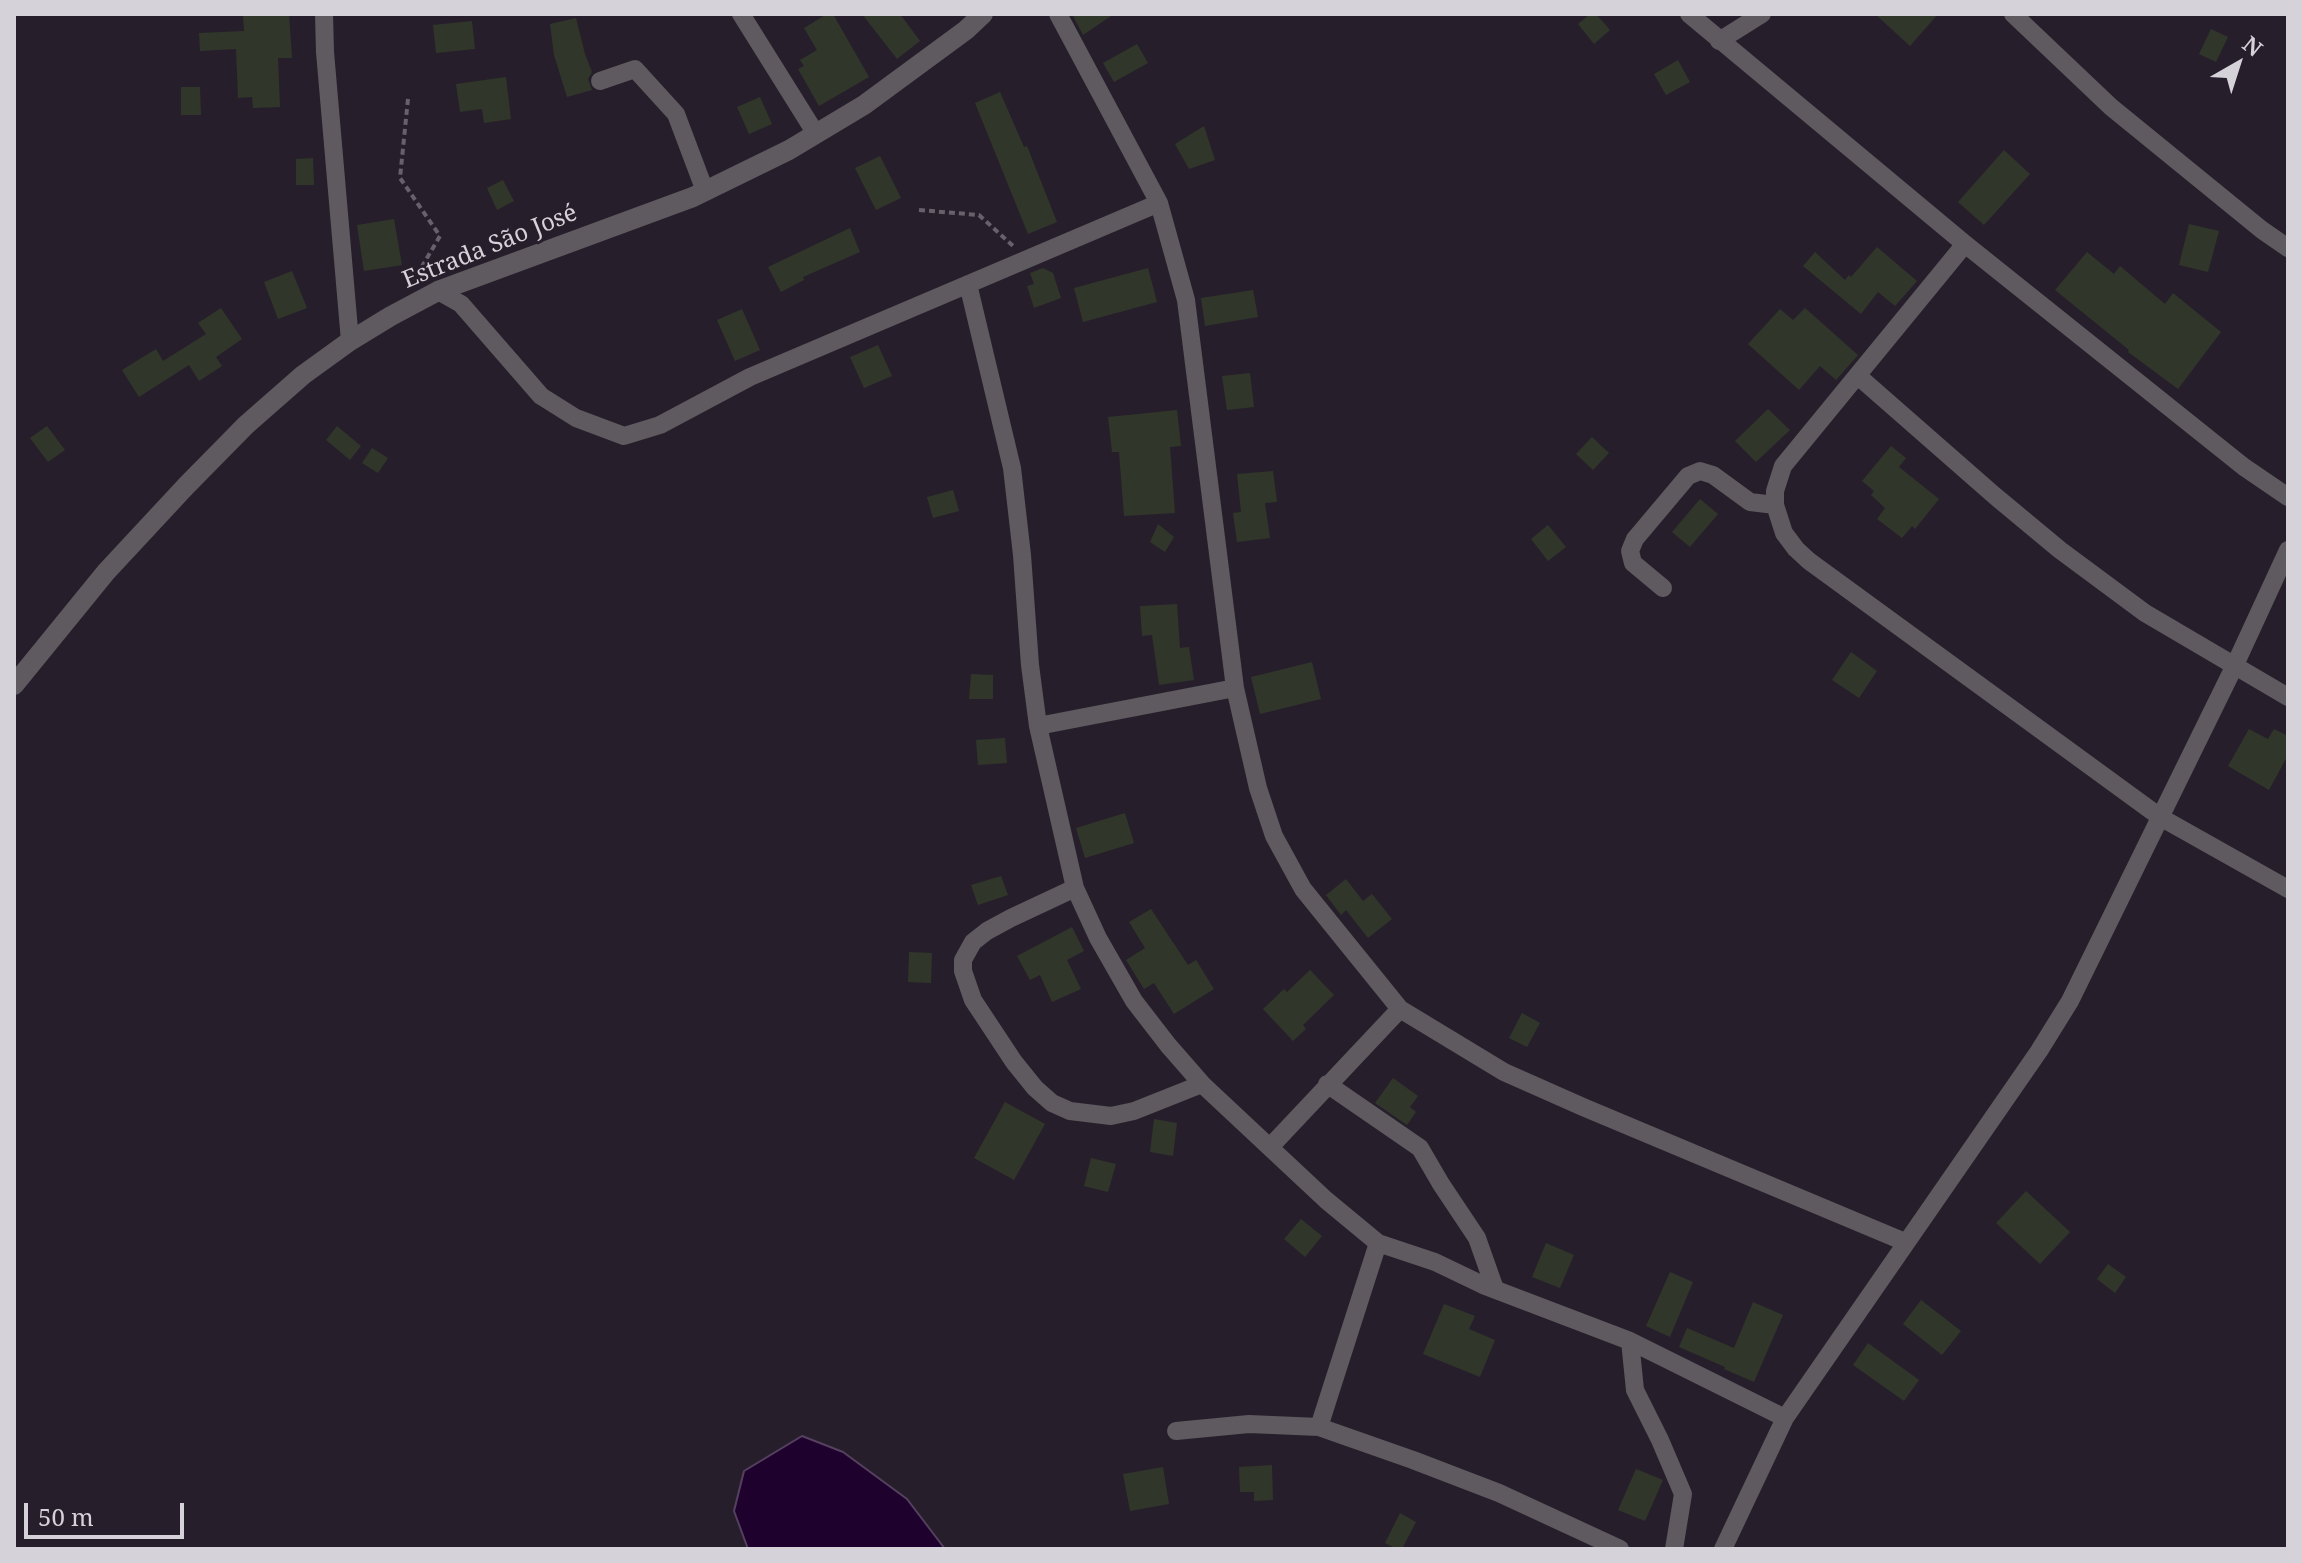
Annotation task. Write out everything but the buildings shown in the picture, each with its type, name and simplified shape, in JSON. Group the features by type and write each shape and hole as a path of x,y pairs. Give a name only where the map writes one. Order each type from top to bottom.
{"street":[{"path":"324,14 350,341"},
{"path":"741,14 816,134"},
{"path":"1058,14 1159,203 1186,300 1235,688 1258,788 1274,836 1303,889 1400,1009 1504,1072 1905,1242"},
{"path":"1689,14 1965,244 2244,467 2288,497"},
{"path":"1719,41 1762,14"},
{"path":"2013,14 2111,107 2288,248"},
{"name":"Estrada São José","path":"14,685 106,572 186,486 303,375 350,341 438,291 620,226 705,191 789,150 864,105 976,16"},
{"path":"600,81 635,69 676,114 705,191"},
{"path":"438,291 461,304 541,396 576,418 624,436 660,425 750,377 1159,203"},
{"path":"1965,244 1783,466 1775,491 1775,505 1784,533 1809,561 2160,817 2288,889"},
{"path":"968,284 1012,468 1038,726 1075,888 1098,938 1134,1001 1202,1084 1326,1200 1378,1243 1435,1262 1495,1289 1630,1341 1785,1418"},
{"path":"1858,376 2060,550 2145,613 2288,697"},
{"path":"1663,588 1633,563 1630,551 1635,539 1688,476 1700,471 1713,475 1750,502 1775,505"},
{"path":"1723,1549 1785,1418 2039,1051 2070,1001 2288,550"},
{"path":"1038,726 1235,688"},
{"path":"1075,888 1011,918 973,942 963,960 963,971 973,1000 1035,1088 1052,1103 1070,1111 1111,1116 1134,1111 1202,1084"},
{"path":"1270,1147 1400,1009"},
{"path":"1327,1084 1420,1148 1477,1238 1495,1289"},
{"path":"1319,1427 1378,1243"},
{"path":"1630,1341 1635,1390 1683,1494 1674,1549"},
{"path":"1176,1431 1249,1424 1319,1427 1499,1493 1620,1549"}],"path":[{"path":"391,316 440,236 400,178 408,99"},
{"path":"919,210 979,215 1008,240 1023,261"}],"shaded area":[{"path":"802,1436 843,1452 907,1499 945,1549 748,1549 734,1511 744,1471"}]}
